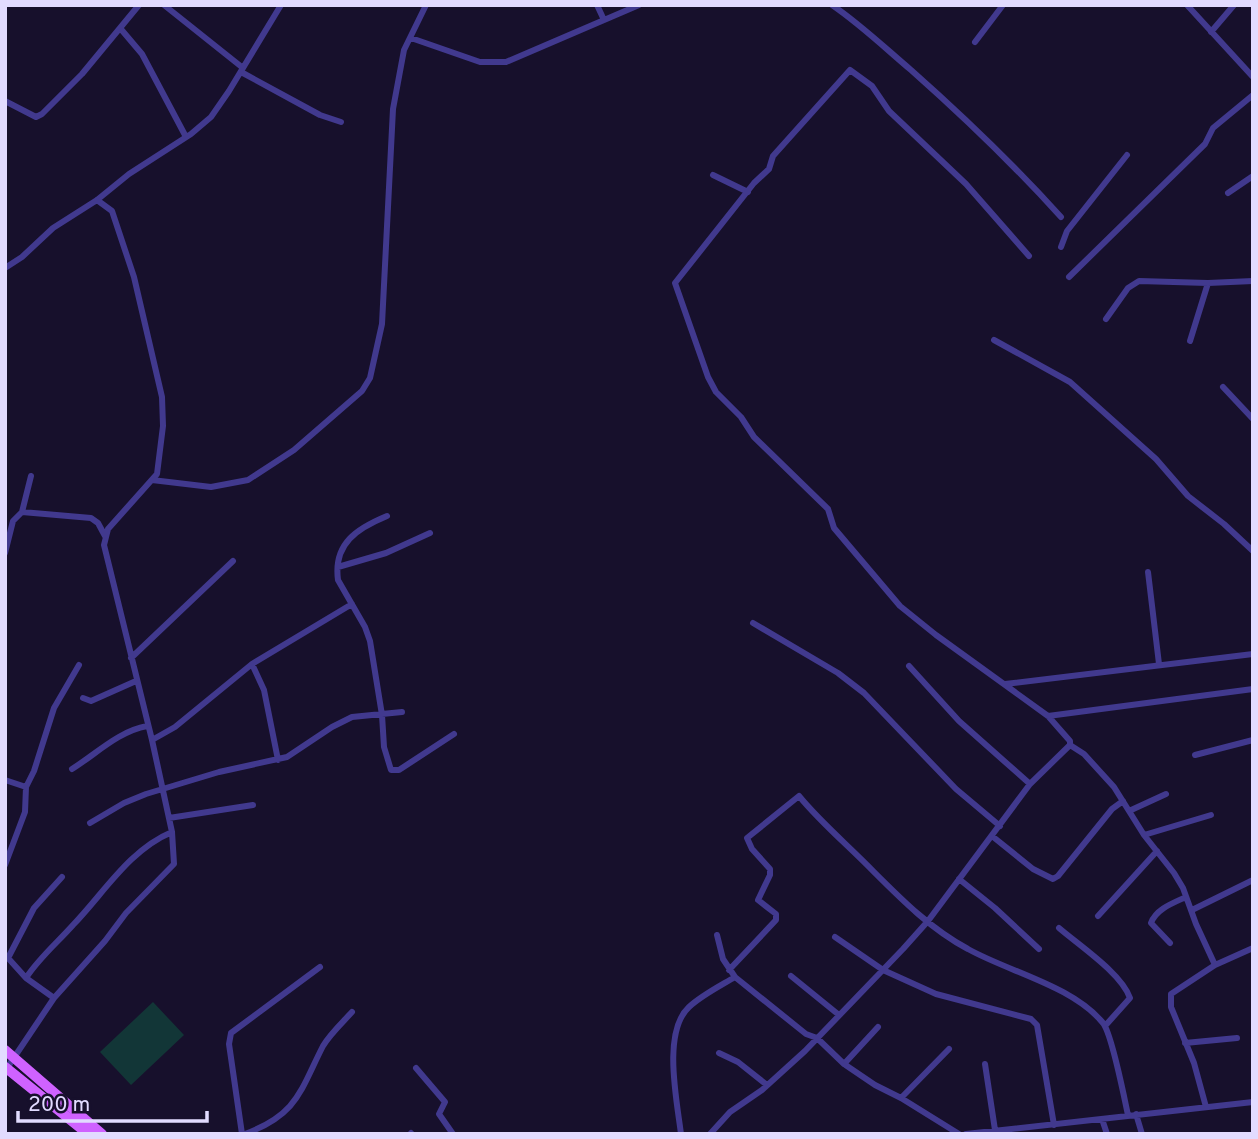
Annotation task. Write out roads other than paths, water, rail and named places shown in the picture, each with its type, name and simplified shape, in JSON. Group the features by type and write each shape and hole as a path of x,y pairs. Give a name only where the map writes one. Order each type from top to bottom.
{"main road":[{"path":"10,1054 102,1134"},
{"path":"6,1068 88,1134"}],"street":[{"path":"5,101 27,114 36,117 42,114 82,74 139,5"},
{"path":"164,5 242,70 320,115 341,122"},
{"path":"5,268 22,257 53,228 97,200 129,174 186,137 211,117 281,5"},
{"path":"152,480 211,487 247,480 295,450 362,391 370,378 382,324 393,109 404,50 426,5"},
{"path":"597,5 604,20"},
{"path":"411,38 480,62 506,62 639,5"},
{"path":"832,5 971,123 1061,217"},
{"path":"975,42 1003,5"},
{"path":"1187,5 1253,76"},
{"path":"1211,32 1234,5"},
{"path":"120,29 142,54 186,137"},
{"path":"1029,256 966,184 889,111 872,86 850,70 773,156 769,169 747,192 675,283 708,377 716,392 741,417 754,437 828,509 834,528 900,606 1048,716 1070,741 1070,745 1097,767 1174,873 1215,965"},
{"path":"1069,277 1205,144 1213,128 1253,95"},
{"path":"1061,247 1067,231 1127,155"},
{"path":"713,175 747,192"},
{"path":"1228,194 1253,176"},
{"path":"6,1068 10,1054 54,998 126,913 172,869 175,858 152,740 104,545 105,536 113,523 157,474 163,426 160,385 121,235 112,211 97,200"},
{"path":"1106,318 1128,288 1139,281 1253,281"},
{"path":"1190,341 1208,283"},
{"path":"994,340 1070,382 1156,459 1188,496 1253,551"},
{"path":"1223,387 1253,419"},
{"path":"5,553 13,521 22,512 31,476"},
{"path":"22,512 91,518 98,523 105,536"},
{"path":"387,516 358,528 345,545 338,567 338,580 370,641 387,762 395,772 454,734"},
{"path":"5,518 13,521"},
{"path":"338,567 386,554 430,533"},
{"path":"131,658 233,561"},
{"path":"1148,572 1159,664"},
{"path":"152,740 175,727 252,664 352,604"},
{"path":"753,623 838,673 864,693 956,789 1000,826"},
{"path":"1004,685 1253,654"},
{"path":"252,664 264,690 278,760"},
{"path":"5,865 25,812 26,787 34,771 54,708 79,665"},
{"path":"909,666 959,721 1030,784"},
{"path":"83,698 91,701 136,681"},
{"path":"1048,716 1253,689"},
{"path":"90,823 124,803 163,789 238,767 278,760 298,751 341,722 366,715 402,712"},
{"path":"72,769 134,728 147,726"},
{"path":"1195,755 1253,740"},
{"path":"709,1134 730,1112 767,1085 817,1038 883,970 928,921 1030,784 1070,745"},
{"path":"5,780 26,787"},
{"path":"1129,811 1167,794"},
{"path":"729,970 776,920 776,914 758,901 770,875 770,869 752,849 747,838 799,796 816,817 892,892 928,921 967,949 1062,992 1086,1007 1105,1026 1128,1115"},
{"path":"992,836 1033,869 1053,879 1112,809 1123,801"},
{"path":"169,818 253,805"},
{"path":"1144,835 1211,815"},
{"path":"26,978 36,963 124,868 158,838 172,832"},
{"path":"1098,916 1157,850"},
{"path":"54,998 26,978 8,958 34,908 62,877"},
{"path":"959,879 1040,949"},
{"path":"1192,910 1253,880"},
{"path":"1170,943 1151,923 1153,917 1170,904 1186,897"},
{"path":"1059,928 1116,978 1129,994 1126,1005 1105,1026"},
{"path":"717,934 723,959 735,977 806,1034 817,1038 844,1064 959,1134"},
{"path":"835,937 883,970 936,994 1031,1019 1037,1024 1054,1125"},
{"path":"1206,1107 1194,1063 1171,1007 1171,994 1215,965 1253,948"},
{"path":"320,967 231,1033 229,1044 243,1134 267,1124 294,1103 324,1045 352,1012"},
{"path":"791,976 839,1015"},
{"path":"681,1134 674,1078 675,1039 680,1022 690,1006 735,977"},
{"path":"844,1064 878,1027"},
{"path":"1185,1043 1237,1038"},
{"path":"901,1098 949,1049"},
{"path":"719,1053 738,1062 767,1085"},
{"path":"985,1064 995,1130"},
{"path":"416,1068 445,1102 439,1114 453,1134"},
{"path":"966,1134 995,1130 1024,1131 1128,1115 1253,1102"},
{"path":"1136,1114 1142,1134"},
{"path":"1102,1119 1107,1134"}]}
